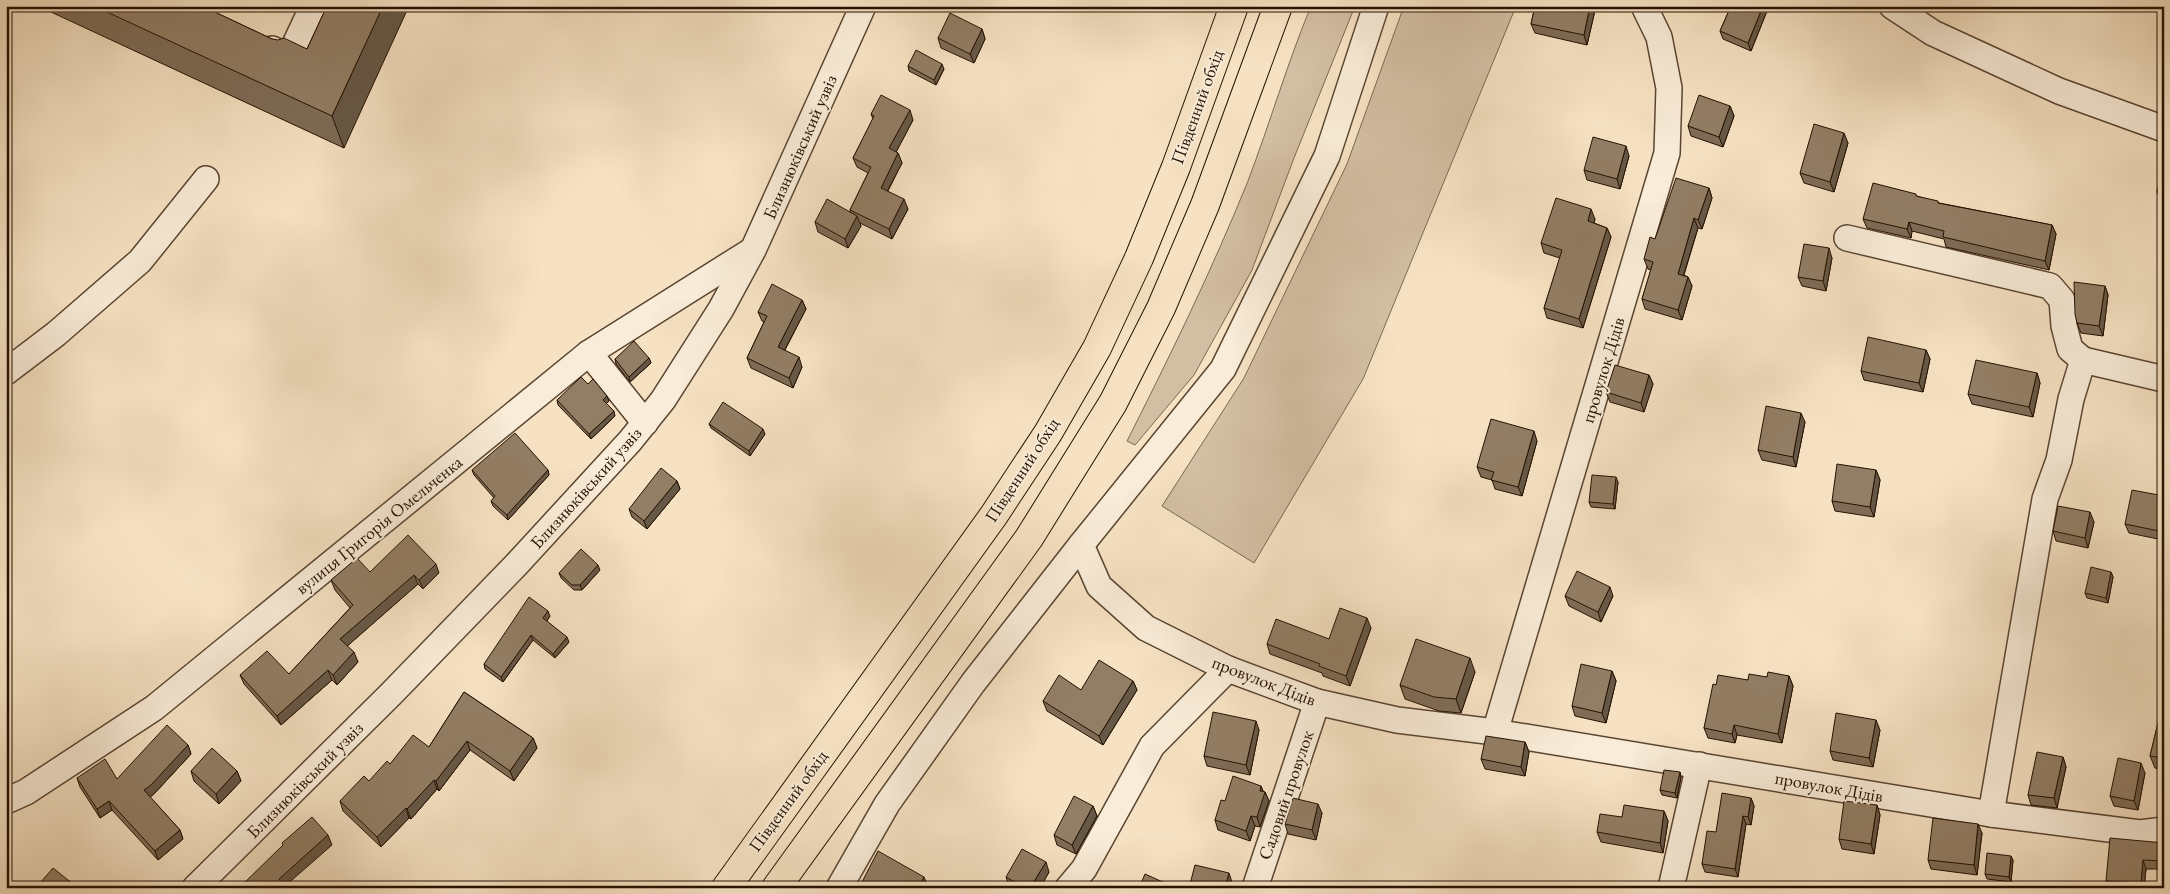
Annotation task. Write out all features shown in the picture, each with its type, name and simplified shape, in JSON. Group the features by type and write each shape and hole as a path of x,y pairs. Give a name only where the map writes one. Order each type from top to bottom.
{"main road":[{"name":"Південний обхід","path":"726,888 994,515 1048,433 1078,382 1097,348 1139,258 1176,166 1234,6"},
{"path":"776,888 1029,538 1113,403 1161,308 1205,205 1278,6"}],"street":[{"path":"254,41 289,57 313,6"},
{"name":"Близнюківський узвіз","path":"195,888 398,687 516,564 645,423 663,400 692,356 753,250 863,6"},
{"path":"839,888 887,804 973,683 1223,369 1327,156 1376,6"},
{"name":"провулок Дідів","path":"1495,732 1667,153 1669,88 1658,37 1644,6"},
{"path":"1658,37 1662,6"},
{"path":"1892,6 1933,32 2058,91 2164,129"},
{"path":"6,372 56,334 140,261 206,179"},
{"path":"1847,238 2050,286 2062,300 2064,326 2070,349 2082,360 2164,379"},
{"name":"вулиця Григорія Омельченка","path":"6,801 26,792 154,708 589,353 753,250"},
{"path":"589,353 645,423"},
{"path":"1991,814 2045,499 2059,460 2082,360"},
{"name":"провулок Дідів","path":"1081,545 1099,586 1146,628 1228,669 1317,702 1397,720 1495,732 1991,814 2140,833 2164,830"},
{"path":"1068,888 1084,869 1152,746 1228,669"},
{"name":"Садовий провулок","path":"1255,888 1317,702"},
{"path":"1671,888 1699,765"}],"shaded area":[{"path":"1311,6 1355,6 1294,158 1252,270 1194,375 1135,445 1127,441 1190,312 1248,181"},
{"path":"1404,6 1502,6 1514,11 1363,379 1254,563 1162,506 1244,378 1347,164"}],"building":[{"path":"94,6 202,6 272,39 284,38 307,49 327,6 383,6 332,116"},
{"path":"1535,6 1590,6 1584,35 1531,24"},
{"path":"1731,6 1763,6 1748,43 1720,31"},
{"path":"950,13 982,29 970,54 938,38"},
{"path":"916,50 942,64 934,80 908,66"},
{"path":"881,95 910,110 889,148 898,153 881,188 904,199 889,229 850,210 871,167 853,158 874,116 871,114"},
{"path":"1699,95 1730,106 1719,137 1688,126"},
{"path":"1814,124 1844,133 1830,182 1800,173"},
{"path":"1593,137 1626,146 1617,179 1584,170"},
{"path":"2164,160 2164,193 2157,192"},
{"path":"1676,178 1709,188 1698,220 1694,218 1678,274 1688,277 1678,310 1642,299 1653,262 1644,259 1650,237 1655,239"},
{"path":"1873,183 1916,194 1916,196 1938,201 1938,203 2052,225 2045,261 1943,237 1944,231 1909,222 1907,229 1863,219"},
{"path":"1556,198 1591,209 1588,221 1607,228 1579,319 1544,308 1562,250 1541,243"},
{"path":"827,199 857,216 845,239 815,222"},
{"path":"1804,244 1829,248 1823,281 1798,277"},
{"path":"2074,282 2105,286 2099,326 2077,323"},
{"path":"772,284 802,300 778,347 799,357 789,378 747,358 767,316 758,312"},
{"path":"1868,337 1926,350 1919,383 1861,371"},
{"path":"634,341 649,358 629,377 615,359"},
{"path":"1976,360 2037,373 2029,407 1968,394"},
{"path":"1615,365 1649,375 1641,403 1606,392"},
{"path":"581,377 588,384 593,379 607,396 603,400 614,411 589,434 557,400"},
{"path":"723,402 763,429 749,451 709,424"},
{"path":"1766,406 1801,413 1793,457 1758,450"},
{"path":"1491,419 1534,431 1518,487 1491,480 1494,472 1477,467"},
{"path":"515,433 548,470 507,515 491,501 495,496 472,470"},
{"path":"1837,464 1876,470 1870,507 1832,501"},
{"path":"661,468 677,481 644,521 629,509"},
{"path":"1592,475 1616,477 1613,504 1589,502"},
{"path":"2132,490 2164,496 2164,508 2159,531 2125,524"},
{"path":"2058,506 2090,512 2085,538 2053,531"},
{"path":"408,535 436,564 419,580 414,575 340,639 354,652 333,675 328,670 277,716 240,675 267,651 289,674 353,605 331,580 357,558 370,572"},
{"path":"581,549 598,565 580,585 572,585 559,573"},
{"path":"2091,567 2111,572 2106,598 2085,593"},
{"path":"1577,571 1610,587 1598,612 1565,596"},
{"path":"529,597 548,611 543,618 567,637 553,654 531,635 501,677 484,664"},
{"path":"1340,608 1367,618 1346,676 1267,644 1276,619 1329,639"},
{"path":"1416,639 1470,658 1456,699 1434,697 1400,685"},
{"path":"1099,660 1133,681 1099,736 1043,701 1059,675 1081,690"},
{"path":"1581,664 1612,671 1602,713 1572,706"},
{"path":"1768,672 1789,676 1778,734 1734,725 1732,734 1704,728 1713,684 1716,685 1718,675 1748,680 1749,674 1767,677"},
{"path":"464,692 533,738 510,771 467,741 436,781 434,780 377,837 340,801 364,776 369,781 387,761 390,764 413,735 429,747"},
{"path":"2164,698 2164,758 2150,756"},
{"path":"1213,712 1256,721 1246,765 1204,756"},
{"path":"1836,713 1876,720 1869,758 1830,751"},
{"path":"167,725 188,745 151,785 144,790 180,830 155,851 109,801 97,809 77,778 105,759 117,779"},
{"path":"1486,736 1525,742 1521,767 1481,759"},
{"path":"212,748 237,771 216,794 191,771"},
{"path":"2037,752 2063,757 2054,798 2028,795"},
{"path":"2118,758 2141,763 2134,801 2110,796"},
{"path":"1664,770 1680,772 1675,793 1660,790"},
{"path":"1233,776 1261,786 1260,791 1265,792 1257,817 1251,816 1246,831 1215,820 1221,800 1225,801"},
{"path":"1722,793 1751,798 1748,817 1743,816 1735,869 1702,864 1707,831 1716,832"},
{"path":"1074,796 1093,806 1072,845 1054,835"},
{"path":"1293,798 1318,804 1312,830 1285,824"},
{"path":"1844,801 1877,805 1871,844 1839,839"},
{"path":"1624,805 1664,811 1660,843 1597,832 1600,814 1622,817"},
{"path":"312,817 328,835 279,879 283,884 279,888 239,888 283,845 282,843"},
{"path":"1933,818 1978,824 1974,865 1928,860"},
{"path":"2110,838 2164,843 2164,861 2143,860 2141,883 2106,881"},
{"path":"1022,849 1046,862 1030,888 1025,888 1006,877"},
{"path":"878,851 924,877 918,888 873,888 862,882"},
{"path":"1987,853 2011,856 2009,877 1985,874"},
{"path":"1195,865 1229,873 1225,888 1189,888"},
{"path":"53,868 78,888 33,888"},
{"path":"1145,874 1176,888 1139,888"}]}
